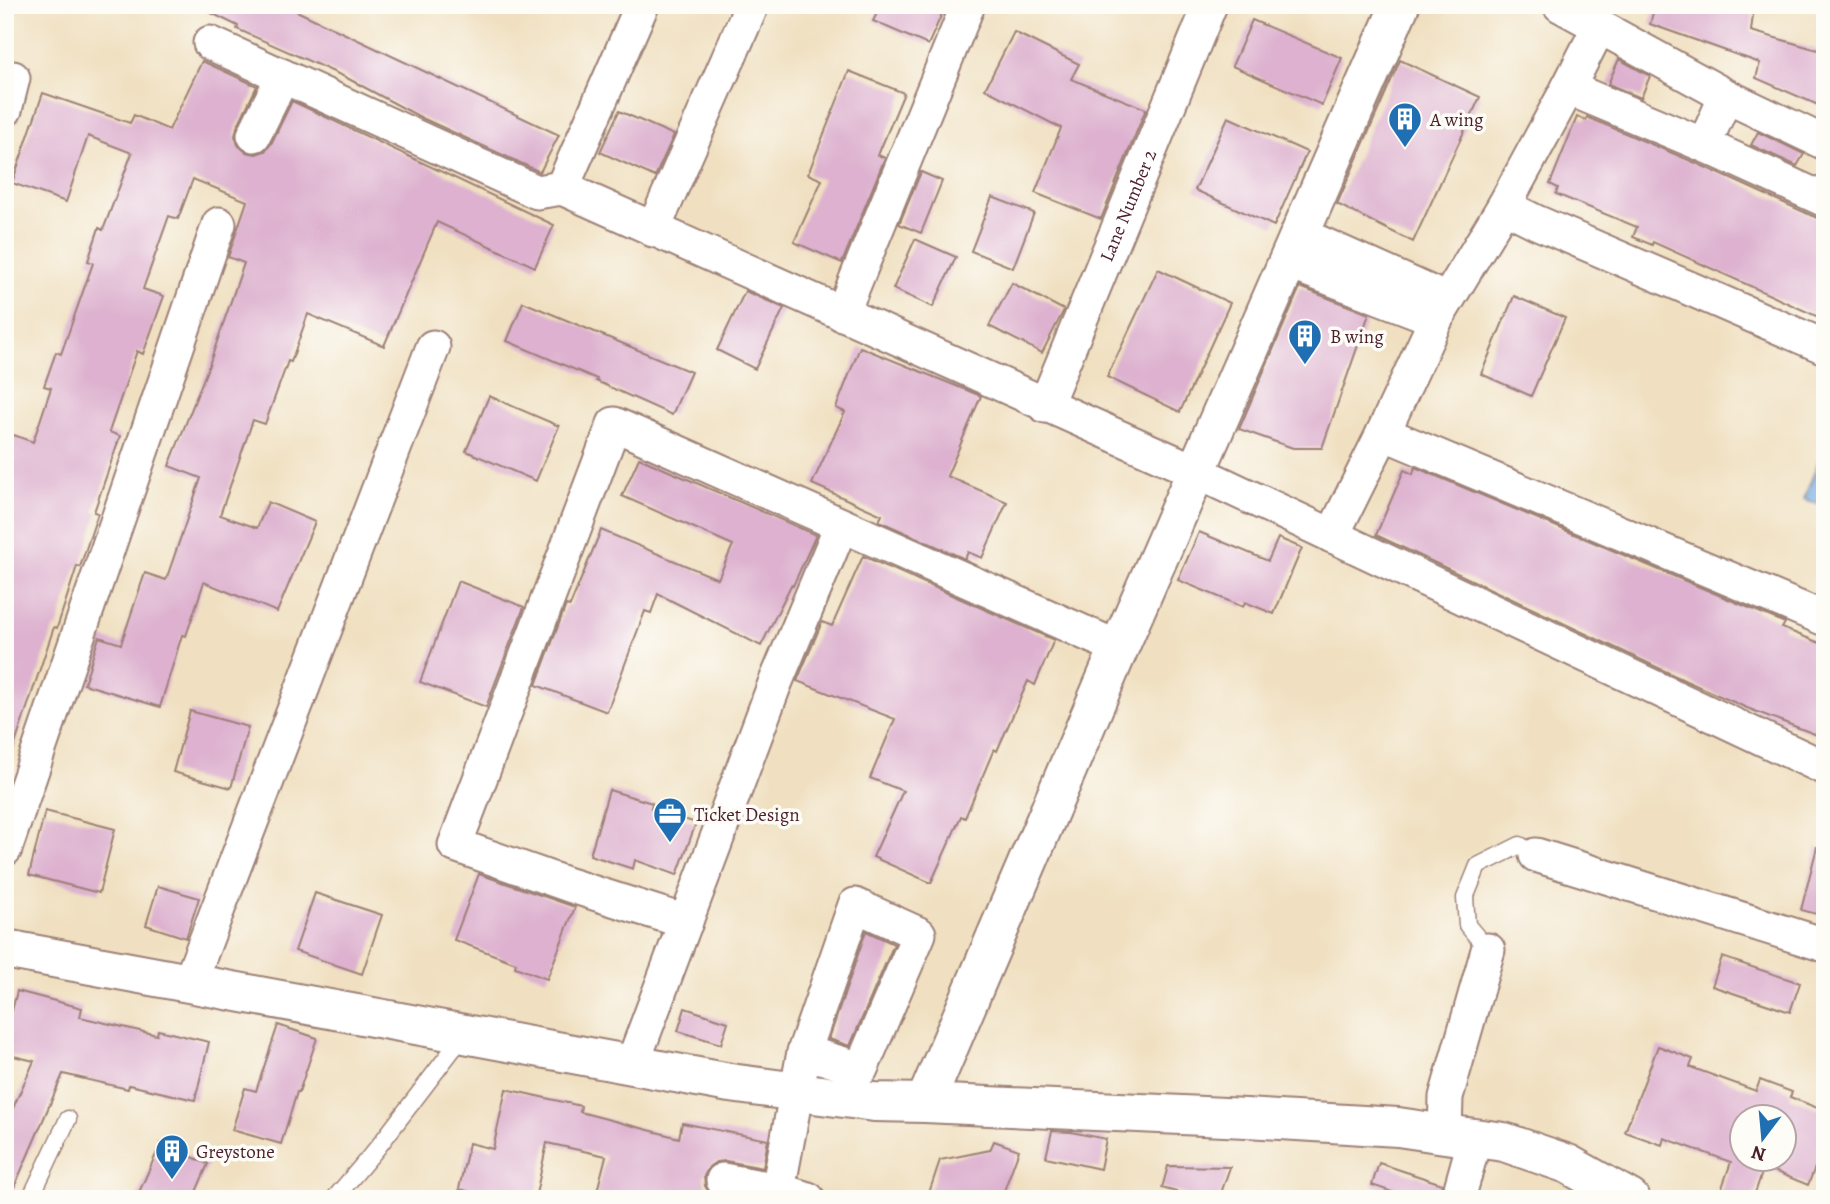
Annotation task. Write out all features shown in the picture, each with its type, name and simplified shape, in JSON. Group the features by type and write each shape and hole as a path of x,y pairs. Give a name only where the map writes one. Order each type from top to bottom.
{"street":[{"path":"562,188 642,5"},
{"path":"653,230 752,5"},
{"path":"842,314 968,5"},
{"name":"Lane Number 2","path":"1045,406 1210,5"},
{"path":"925,1103 1119,648 1400,5"},
{"path":"1560,5 1726,96 1825,143"},
{"path":"1332,536 1442,309 1504,206 1599,27"},
{"path":"210,43 537,192 562,188 1197,472 1825,768"},
{"path":"254,135 283,76"},
{"path":"5,110 13,78"},
{"path":"1568,88 1825,200"},
{"path":"1704,145 1726,96"},
{"path":"1504,206 1825,347"},
{"path":"5,849 219,224"},
{"path":"1294,248 1442,309"},
{"path":"190,982 433,347"},
{"path":"685,922 455,845 614,424 1119,648"},
{"path":"1382,433 1825,620"},
{"path":"632,1065 774,686 841,526"},
{"path":"1536,855 1825,945"},
{"path":"723,1180 793,1195 798,1092 804,1052 855,905 919,934 861,1069 804,1052"},
{"path":"5,949 730,1083 874,1102 1398,1127 1504,1142 1568,1164 1630,1199"},
{"path":"1458,1199 1460,1136 1446,1097 1488,950"}],"lane":[{"path":"1488,950 1466,925 1465,898 1478,866 1520,845 1536,855"},
{"path":"334,1199 464,1034"},
{"path":"30,1199 68,1119"}],"water":[{"path":"1825,445 1825,507 1804,499"}],"building":[{"path":"195,5 284,5 559,135 540,172 422,118 345,77 237,29 238,26"},
{"path":"881,5 946,5 928,45 873,21"},
{"path":"1655,5 1743,5 1753,15 1751,31 1825,52 1825,108 1756,78 1760,63 1650,24"},
{"path":"1252,20 1342,58 1322,105 1232,66"},
{"path":"1014,32 1079,64 1071,79 1146,109 1101,219 1035,193 1061,128 985,89"},
{"path":"1619,59 1650,76 1641,98 1608,84"},
{"name":"A wing","path":"1400,60 1480,97 1413,242 1337,204"},
{"path":"202,61 257,86 235,136 238,145 246,152 256,154 265,151 292,101 554,225 535,267 437,222 384,346 308,314 265,424 253,420 220,515 257,528 268,502 315,522 277,612 204,582 186,636 182,635 160,707 84,684 99,637 121,644 145,573 166,580 201,478 169,466 209,365 244,263 228,257 247,201 193,179 178,219 169,216 143,289 164,296 143,354 137,351 109,432 120,436 94,512 98,513 57,628 54,627 9,762 5,762 5,547 12,527 5,526 5,432 33,442 51,388 44,386 56,352 61,354 93,263 88,261 99,228 103,230 132,153 88,136 66,202 12,183 43,93 130,123 134,115 169,130"},
{"path":"849,71 904,93 878,155 885,158 842,263 794,242 822,180 808,174"},
{"path":"619,111 674,135 655,177 600,152"},
{"path":"1228,117 1307,152 1274,226 1195,190"},
{"path":"1577,117 1586,120 1587,117 1817,218 1825,219 1825,320 1653,242 1652,245 1633,237 1637,227 1556,194 1558,188 1550,184"},
{"path":"1758,132 1804,154 1797,166 1751,145"},
{"path":"921,172 942,181 921,233 899,224"},
{"path":"992,197 1034,213 1013,268 971,251"},
{"path":"915,239 956,257 933,307 893,289"},
{"path":"1158,269 1230,303 1180,412 1107,377"},
{"path":"1012,283 1064,310 1042,353 989,326"},
{"name":"B wing","path":"1300,287 1369,314 1322,448 1293,448 1239,429"},
{"path":"745,291 784,308 755,369 717,350"},
{"path":"1514,296 1565,318 1531,396 1481,374"},
{"path":"523,302 691,372 672,415 596,381 597,379 507,341"},
{"path":"860,347 981,396 947,476 1007,502 982,558 968,552 965,559 879,521 882,515 812,484 845,412 836,408"},
{"path":"489,396 559,426 536,481 466,451"},
{"path":"639,458 816,535 761,646 658,594 651,613 645,611 607,712 536,685 566,605 570,606 601,530 718,579 733,545 622,496"},
{"path":"1415,467 1785,623 1782,628 1825,645 1825,738 1686,681 1376,535 1404,470 1413,474"},
{"path":"1199,532 1268,561 1278,538 1302,548 1274,614 1245,602 1243,607 1178,580"},
{"path":"863,556 1054,640 1035,685 1028,681 997,751 994,749 965,818 961,816 931,883 873,857 903,791 870,778 895,719 797,681 822,622 832,626"},
{"path":"458,581 524,607 486,707 420,682"},
{"path":"190,711 248,727 231,788 173,772"},
{"path":"609,790 652,803 651,808 696,823 677,875 635,860 633,869 590,855"},
{"path":"45,811 115,829 99,893 29,875"},
{"path":"1817,847 1825,848 1825,916 1801,910"},
{"path":"479,874 575,907 547,979 515,967 516,963 454,940"},
{"path":"158,886 199,898 186,938 146,925"},
{"path":"315,893 382,915 362,974 295,951"},
{"path":"866,931 894,944 850,1046 829,1039"},
{"path":"1722,957 1800,983 1790,1012 1712,986"},
{"path":"17,991 82,1008 80,1017 157,1035 158,1030 209,1042 195,1100 129,1085 128,1089 63,1074 9,1199 5,1199 5,1126 34,1061 5,1054 5,1038"},
{"path":"685,1008 728,1022 721,1044 678,1031"},
{"path":"278,1025 317,1038 281,1144 232,1130 245,1088 256,1091"},
{"path":"1658,1046 1693,1059 1690,1067 1756,1091 1760,1080 1792,1092 1790,1097 1825,1111 1825,1142 1808,1185 1776,1172 1798,1172 1798,1102 1728,1102 1728,1161 1664,1138 1662,1145 1625,1132"},
{"path":"506,1089 581,1106 580,1112 679,1138 682,1123 768,1140 763,1168 726,1161 716,1162 704,1176 705,1186 710,1194 719,1199 595,1199 606,1156 547,1143 535,1199 500,1199 459,1189 469,1143 493,1149"},
{"path":"1052,1131 1106,1139 1100,1169 1046,1157"},
{"path":"994,1141 1019,1150 1001,1199 927,1199 940,1160 990,1150"},
{"name":"Greystone","path":"161,1143 208,1164 193,1199 136,1199"},
{"path":"1379,1163 1442,1184 1439,1199 1412,1199 1372,1185"},
{"path":"1168,1166 1230,1167 1219,1199 1201,1199 1162,1188"},
{"path":"1728,1171 1762,1172 1753,1199 1718,1199"}],"place":[{"name":"A wing","path":"1405,149"},
{"name":"B wing","path":"1305,366"},
{"name":"Ticket Design","path":"670,844"},
{"name":"Greystone","path":"172,1181"}]}
